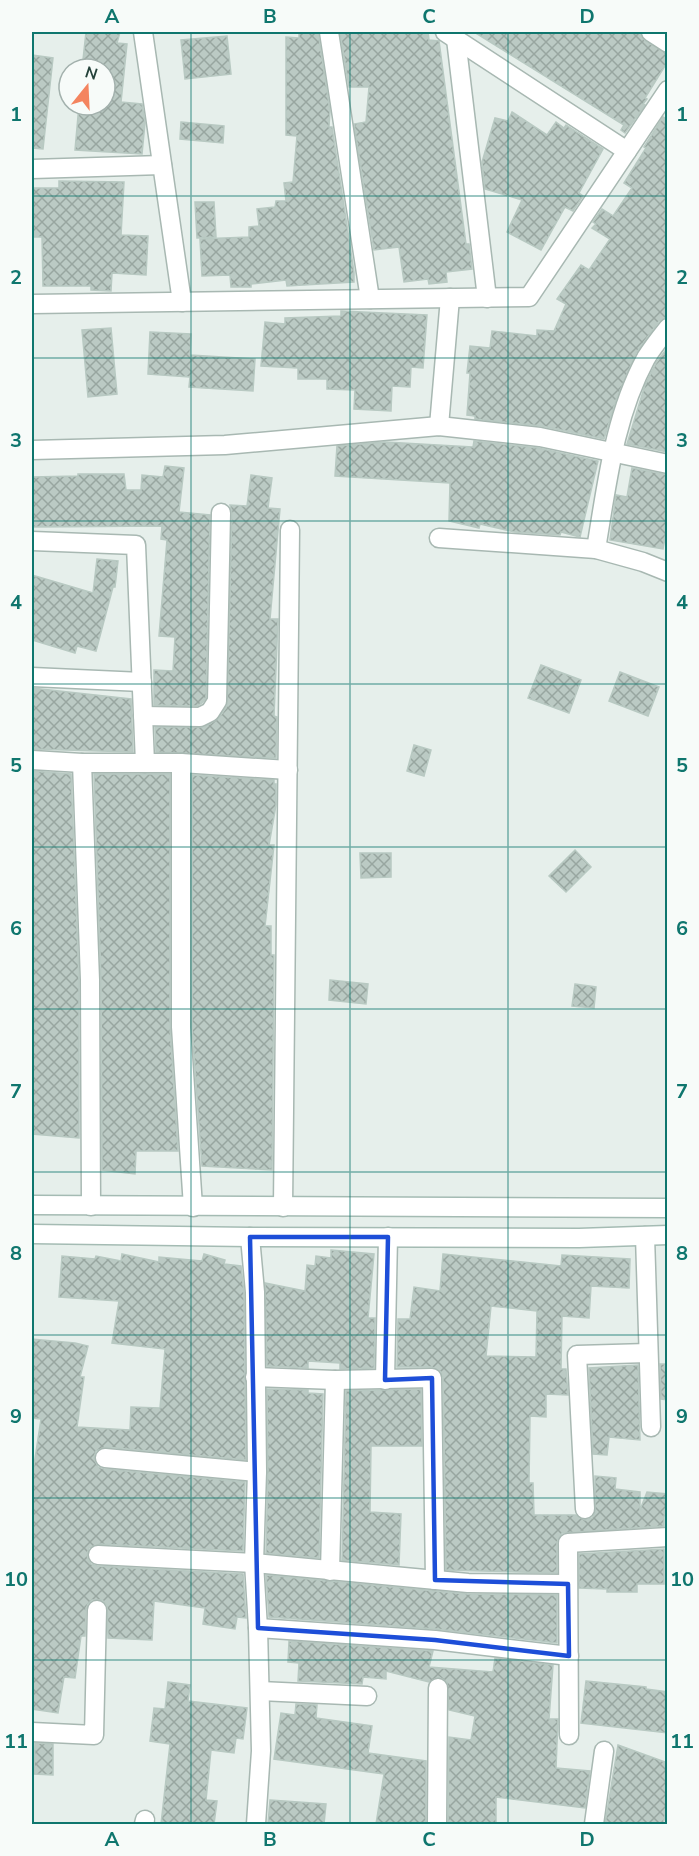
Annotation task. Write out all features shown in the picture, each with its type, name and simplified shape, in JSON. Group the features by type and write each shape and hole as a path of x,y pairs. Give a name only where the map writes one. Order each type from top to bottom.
{"street":[{"path":"143,32 182,302"},
{"path":"329,32 370,299"},
{"path":"651,32 668,43"},
{"path":"451,35 627,151"},
{"path":"451,35 487,298"},
{"path":"32,304 529,297 668,90"},
{"path":"32,169 162,165"},
{"path":"439,426 450,298"},
{"path":"596,549 620,416 647,356 668,328"},
{"path":"32,450 225,444 439,426 540,437 668,464"},
{"path":"143,716 200,717 210,712 217,701 220,513"},
{"path":"283,1207 290,531"},
{"path":"439,538 596,549 643,562 668,572"},
{"path":"32,542 136,545 145,763"},
{"path":"32,677 142,682"},
{"path":"32,760 82,763 181,763 288,770"},
{"path":"82,763 90,980 91,1206"},
{"path":"181,763 181,1027 193,1206"},
{"path":"32,1205 668,1208"},
{"path":"32,1234 579,1239 668,1235"},
{"path":"645,1236 651,1426"},
{"path":"250,1237 255,1292 257,1472 254,1563 261,1751 256,1824"},
{"path":"385,1380 388,1237"},
{"path":"585,1509 576,1355 648,1353"},
{"path":"255,1377 334,1380 432,1378 435,1580"},
{"path":"330,1570 334,1380"},
{"path":"105,1458 257,1472"},
{"path":"569,1735 568,1543 668,1537"},
{"path":"98,1554 254,1563 468,1583 568,1584"},
{"path":"32,1732 94,1735 97,1610"},
{"path":"258,1628 435,1640 569,1656"},
{"path":"437,1824 438,1688"},
{"path":"260,1691 367,1696"},
{"path":"594,1824 604,1751"}],"highlighted area":[{"path":"250,1237 388,1237 385,1380 432,1378 435,1580 568,1584 569,1656 435,1640 258,1628"}],"building":[{"path":"86,32 120,32 117,43 127,44 121,102 142,104 145,123 142,154 75,150 78,117 117,117 117,57 83,57"},
{"path":"299,32 318,32 330,111 329,127 332,127 354,282 287,286 286,280 251,284 251,287 231,287 230,275 202,276 200,239 249,237 249,227 259,226 257,209 275,207 276,201 286,201 284,183 293,182 297,136 286,135 286,37 299,38"},
{"path":"340,32 428,32 429,40 439,41 466,244 469,244 472,269 446,272 447,282 429,284 428,279 404,282 399,247 374,250 354,124 366,122 369,87 349,87"},
{"path":"474,32 640,32 645,41 668,54 668,61 645,98 647,99 643,104 645,105 625,133 621,130 624,125"},
{"path":"227,36 231,74 185,79 181,40"},
{"path":"32,55 53,58 43,149 32,148"},
{"path":"512,112 547,135 556,122 564,128 566,125 603,149 579,193 583,196 573,211 565,207 541,250 507,232 522,200 485,189 482,162 495,118 508,121"},
{"path":"663,117 668,120 668,317 659,321 636,353 616,400 604,439 542,426 475,419 475,416 467,415 470,373 467,373 470,346 490,348 492,331 537,336 537,330 554,331 566,304 557,299 581,265 589,270 610,239 592,228 596,224 593,222 602,209 613,216 632,188 624,183"},
{"path":"181,122 224,126 223,143 180,139"},
{"path":"59,181 124,182 121,235 148,236 146,275 112,273 111,291 91,290 91,286 43,286 42,237 32,237 32,188 59,188"},
{"path":"195,202 214,202 216,237 197,238"},
{"path":"341,311 427,315 423,368 411,367 410,387 392,386 391,411 354,409 355,390 327,389 327,379 298,379 298,368 261,366 265,322 285,324 285,318 341,316"},
{"path":"111,328 117,394 88,397 82,330"},
{"path":"150,332 191,334 190,355 255,359 253,391 189,387 190,377 148,374"},
{"path":"668,347 668,452 627,444 645,385 656,363"},
{"path":"474,441 538,448 598,461 580,537 561,532 560,535 515,532 480,524 479,528 449,521 450,483 335,476 337,446 385,442 473,447"},
{"path":"165,466 184,468 179,512 210,515 206,698 197,706 154,705 154,670 173,671 175,637 159,636 167,540 161,539 162,526 32,527 32,477 124,474 126,490 141,490 142,475 163,477"},
{"path":"632,468 668,475 668,522 663,549 610,540 616,495 627,497"},
{"path":"251,475 272,478 268,508 280,509 270,619 278,619 274,716 277,717 276,758 156,752 155,727 205,727 219,718 227,706 232,513 230,505 247,506"},
{"path":"97,559 118,561 115,587 113,587 96,651 77,646 75,653 32,640 32,575 93,593"},
{"path":"541,665 581,680 569,713 528,698"},
{"path":"620,672 659,687 648,716 609,701"},
{"path":"32,688 131,699 133,752 32,749"},
{"path":"414,745 431,750 424,776 407,771"},
{"path":"32,771 71,774 79,980 79,1138 32,1134"},
{"path":"94,774 170,774 170,1027 178,1151 136,1151 135,1174 102,1170 101,980"},
{"path":"192,775 274,780 276,784 276,805 269,845 274,845 265,926 271,926 271,955 274,955 272,1170 202,1166 192,1027"},
{"path":"575,850 591,867 566,892 549,876"},
{"path":"360,853 391,853 391,877 361,878"},
{"path":"330,980 368,984 366,1004 329,1000"},
{"path":"575,984 596,987 594,1008 572,1006"},
{"path":"331,1250 374,1254 368,1318 375,1318 374,1368 340,1369 340,1363 308,1361 308,1368 267,1366 265,1283 305,1291 307,1265 315,1266 316,1256 331,1258"},
{"path":"122,1254 159,1262 159,1257 202,1261 204,1254 225,1260 224,1264 241,1266 244,1293 246,1460 106,1447 96,1451 94,1458 98,1467 104,1469 245,1482 243,1551 99,1544 89,1548 88,1560 97,1566 243,1574 246,1618 237,1617 235,1629 203,1624 205,1608 154,1601 152,1640 108,1638 107,1605 102,1600 92,1600 86,1609 85,1636 81,1636 75,1678 64,1677 58,1713 32,1709 32,1478 41,1419 32,1418 32,1339 88,1346 80,1377 84,1377 77,1427 130,1430 131,1407 160,1408 165,1349 112,1343 119,1301 59,1297 62,1256 95,1259 96,1256 121,1261"},
{"path":"443,1254 561,1266 562,1255 630,1259 629,1288 591,1286 589,1318 562,1316 561,1369 566,1369 568,1395 546,1394 546,1417 530,1416 529,1483 533,1483 534,1515 576,1515 585,1520 592,1518 595,1514 595,1476 616,1478 615,1489 640,1492 640,1510 647,1492 668,1494 668,1516 664,1516 664,1526 562,1533 557,1542 557,1573 446,1570 443,1377 441,1372 432,1367 397,1367 398,1319 410,1319 414,1287 440,1291","holes":["491,1306 537,1311 536,1357 486,1356"]},
{"path":"660,1364 668,1364 668,1400 661,1399"},
{"path":"638,1365 640,1440 609,1437 607,1455 593,1454 589,1368"},
{"path":"267,1389 308,1390 308,1393 323,1394 319,1558 266,1553"},
{"path":"421,1389 422,1446 371,1446 370,1512 401,1514 399,1565 342,1560 346,1391"},
{"path":"664,1549 664,1584 637,1584 637,1592 607,1592 607,1589 579,1588 579,1554"},
{"path":"266,1575 467,1594 557,1595 557,1643 436,1629 269,1617"},
{"path":"289,1641 433,1651 429,1667 493,1672 495,1658 553,1665 549,1719 558,1719 556,1768 590,1771 585,1808 496,1797 496,1824 448,1824 449,1737 471,1740 475,1716 449,1710 447,1682 439,1677 429,1682 386,1671 386,1679 363,1677 362,1684 298,1681 299,1663 288,1662"},
{"path":"586,1681 646,1687 646,1689 668,1692 668,1733 581,1723"},
{"path":"168,1682 190,1685 188,1701 247,1708 243,1739 236,1738 234,1753 211,1750 206,1800 217,1801 214,1824 161,1824 170,1744 150,1741 154,1708 165,1709"},
{"path":"296,1704 317,1705 316,1718 372,1726 368,1753 426,1761 426,1824 376,1824 384,1774 274,1759 281,1713 295,1715"},
{"path":"35,1743 53,1744 53,1775 34,1774"},
{"path":"618,1745 668,1763 668,1804 663,1824 605,1824"},
{"path":"270,1800 326,1804 324,1824 268,1824"}]}
